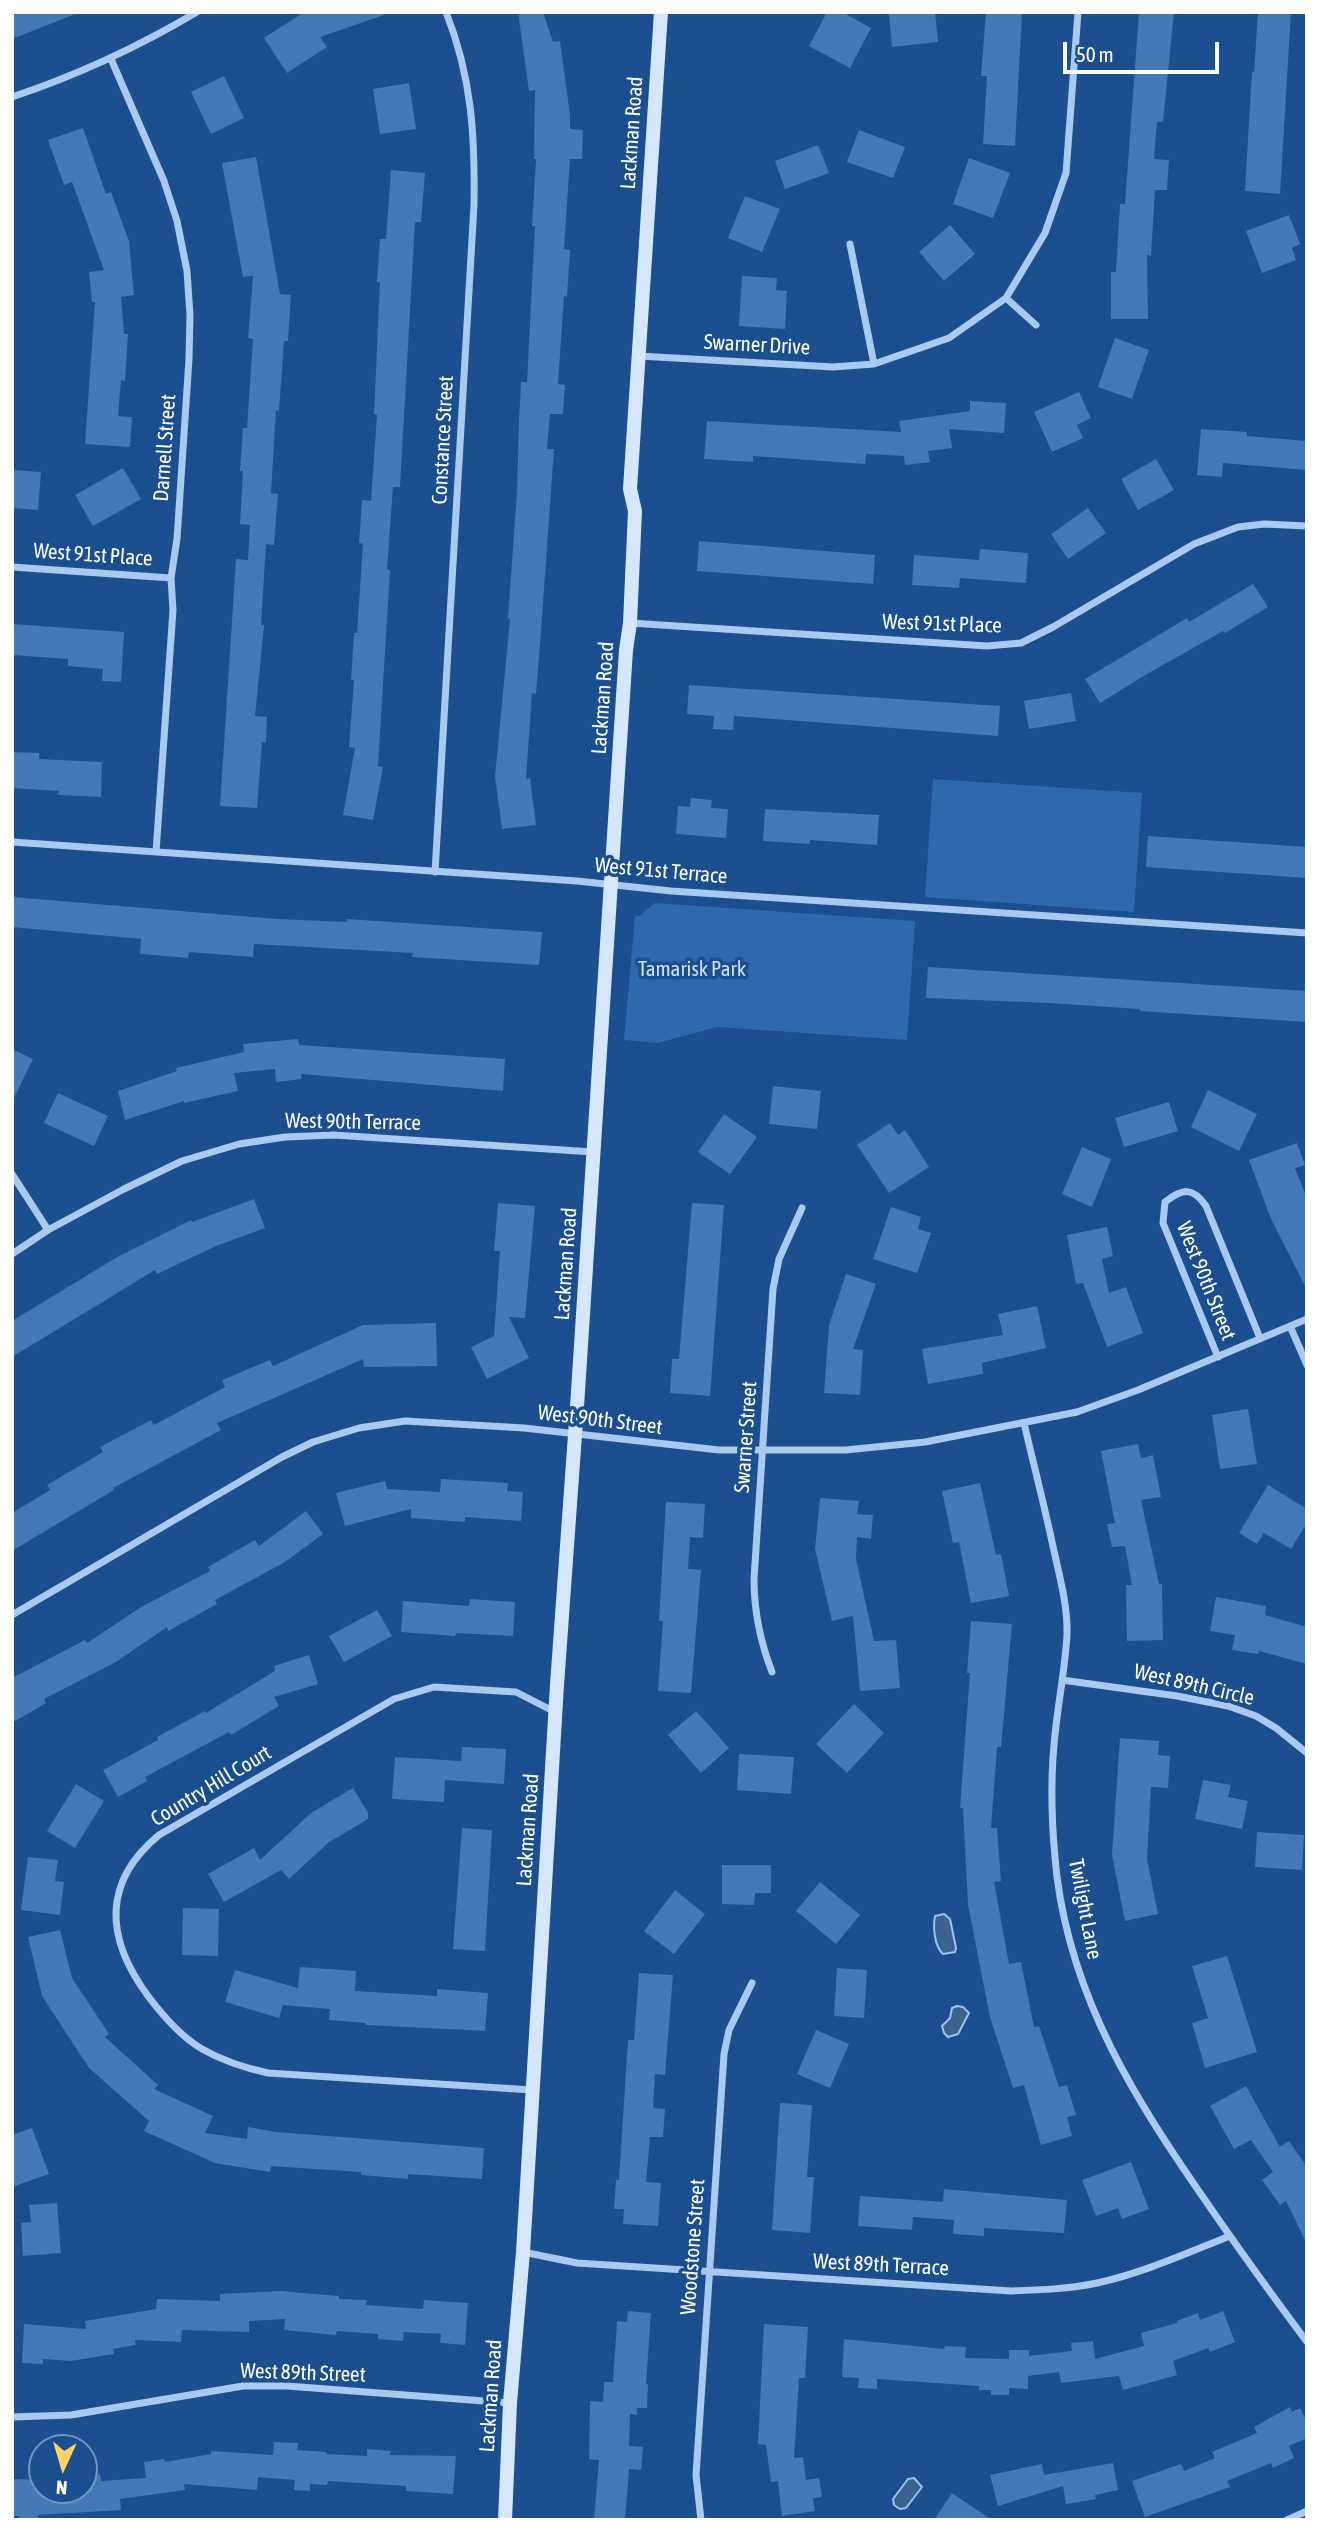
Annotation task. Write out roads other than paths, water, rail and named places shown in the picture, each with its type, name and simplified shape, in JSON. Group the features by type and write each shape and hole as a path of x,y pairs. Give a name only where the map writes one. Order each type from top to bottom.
{"main road":[{"name":"Lackman Road","path":"505,2520 510,2403 523,2252 555,1713 626,650 630,623 635,511 630,489 661,12"}],"street":[{"path":"12,97 111,59 143,44 197,12"},
{"name":"Constance Street","path":"435,872 474,205 475,142 467,82 446,12"},
{"name":"Swarner Drive","path":"639,356 833,367 874,364 949,338 1006,298 1045,233 1066,173 1078,12"},
{"name":"Darnell Street","path":"111,59 164,181 177,221 187,271 190,314 177,539 171,578 173,610 156,852"},
{"path":"850,244 874,364"},
{"path":"1006,298 1036,325"},
{"name":"West 91st Place","path":"630,623 987,646 1021,643 1194,544 1238,527 1264,524 1307,526"},
{"name":"West 91st Place","path":"12,567 171,578"},
{"name":"West 91st Terrace","path":"12,842 577,881 671,891 1307,933"},
{"name":"West 90th Terrace","path":"12,1254 48,1230 124,1189 182,1161 239,1144 285,1137 334,1135 593,1152"},
{"path":"12,1174 48,1230"},
{"name":"West 90th Street","path":"1218,1357 1163,1223 1165,1202 1183,1191 1193,1192 1206,1206 1260,1339"},
{"name":"Swarner Street","path":"772,1672 761,1644 754,1606 762,1452 773,1289 779,1259 802,1208"},
{"name":"West 90th Street","path":"12,1615 282,1457 347,1431 405,1421 436,1421 575,1433 671,1447 762,1452 846,1450 925,1442 1077,1412 1138,1390 1307,1319"},
{"path":"1290,1326 1307,1365"},
{"name":"Twilight Lane","path":"1024,1423 1046,1512 1066,1614 1067,1634 1054,1745 1052,1797 1056,1864 1067,1928 1084,1988 1107,2042 1132,2088 1230,2236 1307,2342"},
{"name":"West 89th Circle","path":"1062,1679 1228,1706 1256,1716 1307,1753"},
{"name":"Country Hill Court","path":"532,2090 268,2073 230,2063 184,2036 162,2015 141,1986 122,1951 116,1927 117,1898 124,1874 141,1851 159,1835 394,1699 434,1687 516,1692 555,1713"},
{"name":"Woodstone Street","path":"701,2520 696,2475 724,2054 729,2030 752,1983"},
{"name":"West 89th Terrace","path":"523,2252 577,2263 1011,2291 1052,2290 1097,2283 1141,2270 1230,2236"},
{"name":"West 89th Street","path":"12,2417 71,2415 243,2386 286,2386 510,2403"},
{"path":"1287,2520 1307,2511"}],"park label":[{"name":"Tamarisk Park","path":"692,969"}]}
